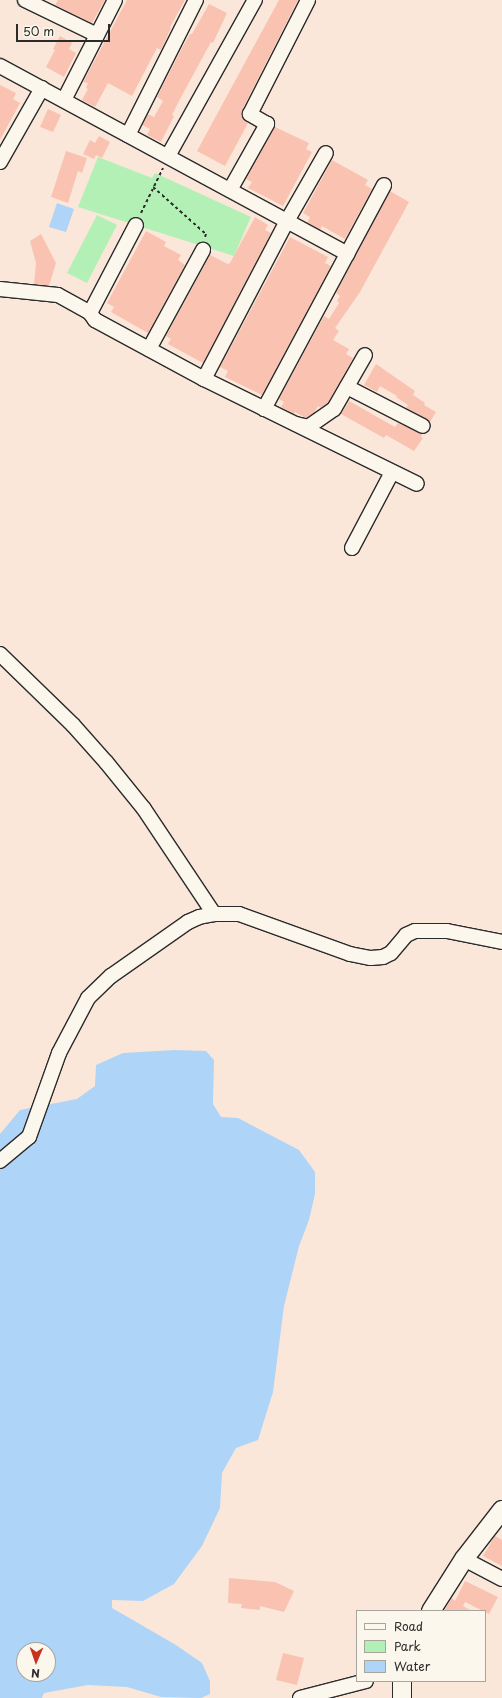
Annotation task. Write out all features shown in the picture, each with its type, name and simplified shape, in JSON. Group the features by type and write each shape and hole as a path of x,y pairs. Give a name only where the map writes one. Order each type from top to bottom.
{"street":[{"path":"64,100 115,0"},
{"path":"128,135 196,0"},
{"path":"168,156 255,0"},
{"path":"230,190 267,124 250,114 308,0"},
{"path":"34,2 97,35"},
{"path":"0,66 347,254"},
{"path":"0,162 42,88"},
{"path":"204,379 287,221 326,153"},
{"path":"264,409 384,185"},
{"path":"90,313 136,225"},
{"path":"149,349 202,250"},
{"path":"0,289 58,295 90,313 95,320 204,379 417,484"},
{"path":"290,422 308,427 334,409 365,355"},
{"path":"347,387 423,426"},
{"path":"352,548 392,472"},
{"path":"0,654 73,725 106,762 144,810 214,914"},
{"path":"0,1161 29,1137 59,1053 88,998 111,976 188,922 214,914 239,914 257,919 350,954 371,958 383,957 391,953 406,935 415,931 446,931 502,942"},
{"path":"432,1610 464,1559 502,1510"},
{"path":"464,1559 502,1579"},
{"path":"300,1698 362,1682"}],"path":[{"path":"136,225 168,156"},
{"path":"153,187 206,234 202,250"}],"green space":[{"path":"98,157 152,178 155,173 251,217 234,256 78,207"},
{"path":"97,215 117,225 87,283 67,273"}],"water":[{"path":"57,203 74,209 66,232 49,227"},
{"path":"175,1050 206,1051 214,1060 213,1104 221,1117 238,1118 299,1150 315,1172 315,1194 309,1220 299,1246 284,1306 273,1392 258,1440 236,1448 222,1473 220,1508 202,1546 174,1584 143,1601 112,1600 112,1608 176,1645 202,1663 210,1681 210,1694 201,1698 161,1697 127,1687 88,1685 44,1693 42,1698 0,1698 0,1134 20,1110 77,1099 95,1086 96,1065 123,1053"}],"building":[{"path":"58,0 105,0 92,23 55,5"},
{"path":"127,0 185,0 170,27 171,28 161,50 157,48 132,96 108,83 95,107 82,100 88,89 86,88 88,83 83,82"},
{"path":"279,0 298,0 242,110 241,115 248,123 225,166 197,151"},
{"path":"209,4 227,13 213,43 211,42 179,101 172,115 174,116 161,142 147,135 150,129 142,125 148,114 154,117 163,101 157,97 182,48 190,34 192,34"},
{"path":"60,36 72,43 69,49 76,53 64,77 46,67 55,50 53,49"},
{"path":"0,85 16,93 13,99 20,103 0,140"},
{"path":"48,109 61,115 53,132 40,127"},
{"path":"275,127 309,143 306,149 312,152 283,206 248,188 252,182 246,179"},
{"path":"99,136 110,142 102,158 96,155 94,159 83,154 90,140 95,143"},
{"path":"66,151 87,158 82,173 78,171 68,203 51,197"},
{"path":"332,160 368,180 365,185 372,189 345,239 322,226 320,230 307,223 310,217 303,213"},
{"path":"390,191 409,202 360,292 335,328 339,331 333,340 349,349 346,354 353,358 328,403 321,408 318,406 314,413 306,418 295,412 294,414 281,407 284,402 279,399 324,316 329,319 339,303 337,301 340,296 336,293"},
{"path":"255,217 268,225 265,230 271,233 203,363 168,344 171,339 166,336 210,255 228,264 230,263"},
{"path":"146,231 166,242 164,246 181,255 178,260 185,265 148,333 111,312 114,307 107,303"},
{"path":"41,234 56,263 49,286 34,284 36,263 30,241"},
{"path":"290,237 328,257 325,263 331,266 262,395 225,377 228,371 220,367"},
{"path":"376,364 415,391 413,395 425,403 424,405 436,412 430,422 406,408 408,405 396,397 397,396 380,386 377,392 364,385"},
{"path":"349,401 395,427 398,423 422,434 421,437 423,438 414,451 386,435 384,438 341,414"},
{"path":"495,1536 502,1540 502,1566 483,1556"},
{"path":"229,1578 275,1582 294,1591 284,1612 260,1606 260,1610 241,1608 242,1604 228,1603"},
{"path":"465,1581 498,1597 489,1614 486,1612 486,1610 481,1610 465,1602 463,1606 470,1610 445,1610 452,1598 455,1601"},
{"path":"283,1653 304,1658 297,1685 276,1680"}]}
